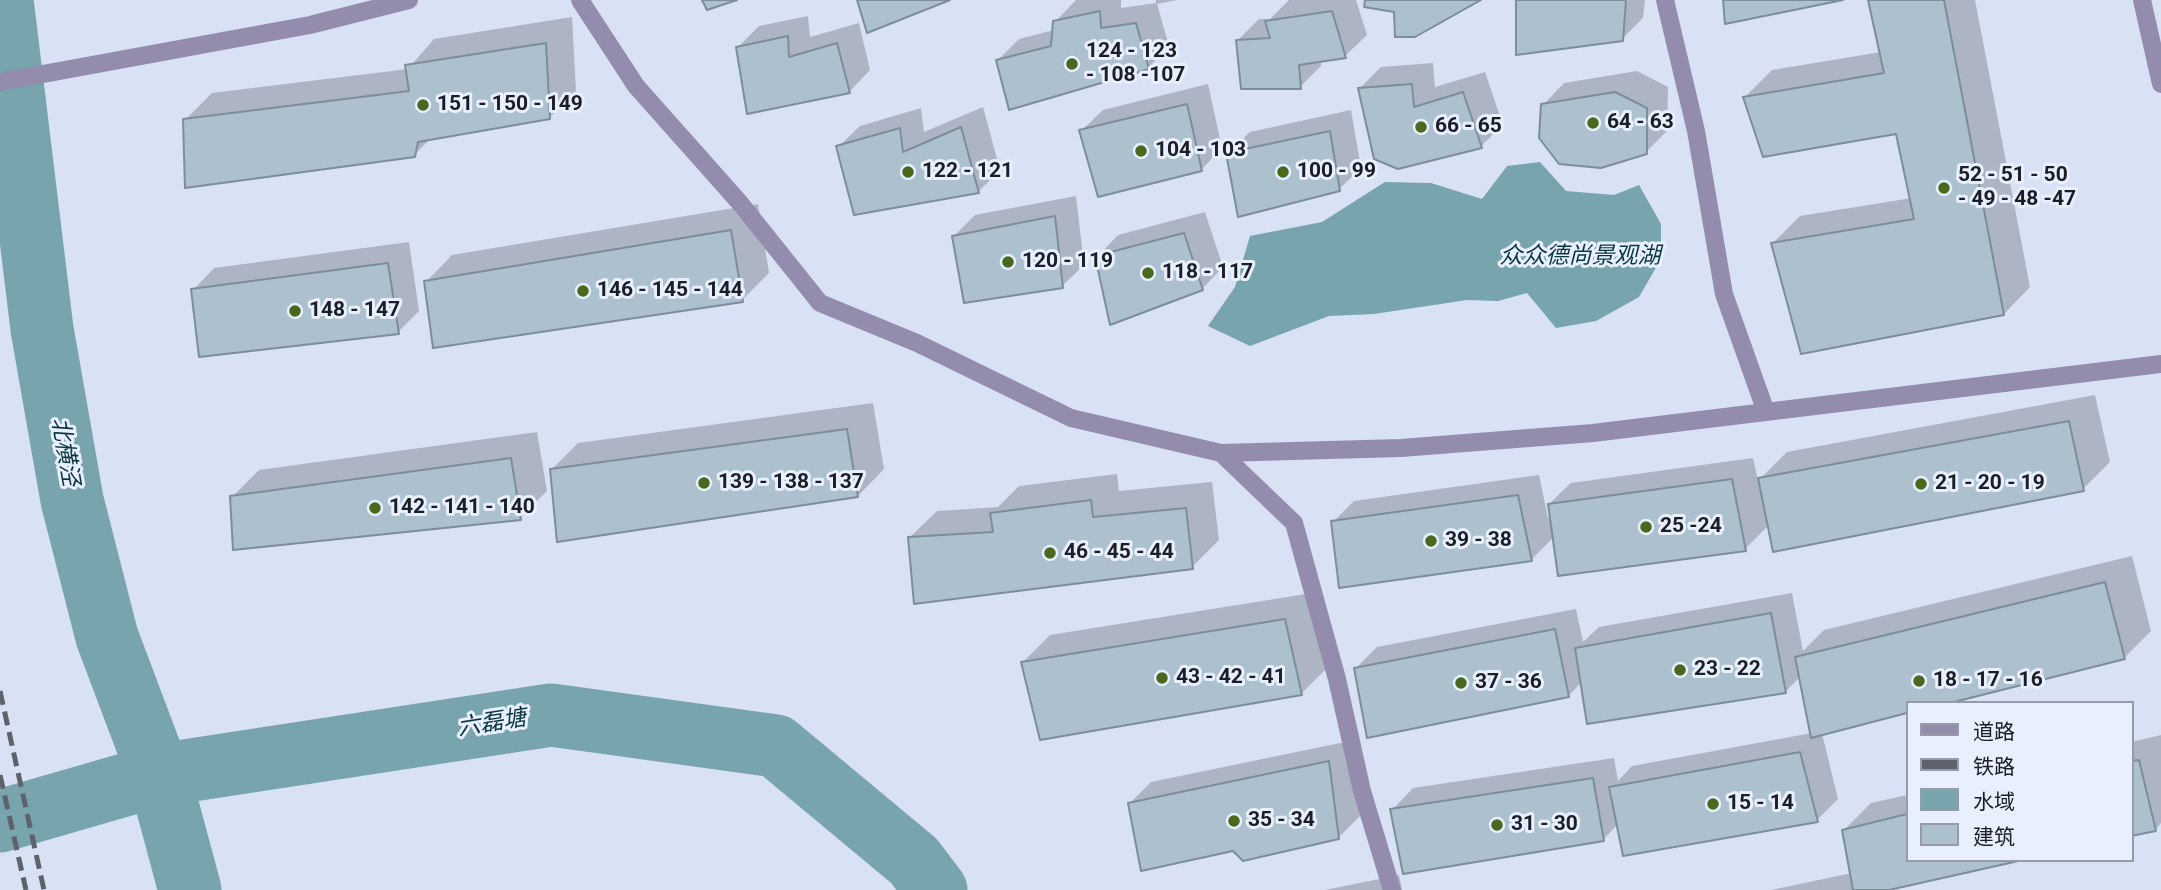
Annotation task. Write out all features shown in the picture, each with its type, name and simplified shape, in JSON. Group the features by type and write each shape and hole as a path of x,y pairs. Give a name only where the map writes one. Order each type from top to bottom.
{"street":[{"path":"0,82 310,25 410,0"},
{"path":"580,0 636,86 740,203 820,303 917,343 1071,418 1221,453 1401,448 1593,433 2161,364"},
{"path":"1665,0 1696,131 1724,294 1766,412"},
{"path":"2142,0 2161,84"},
{"path":"1221,453 1294,523 1336,679 1362,791 1392,890"}],"water":[{"name":"众众德尚景观湖","path":"1540,162 1566,191 1614,195 1639,185 1661,224 1661,259 1639,297 1596,321 1556,328 1527,293 1498,301 1467,300 1374,314 1329,316 1250,346 1208,326 1235,287 1250,236 1322,222 1385,182 1431,183 1482,199 1507,166"}],"building":[{"path":"702,0 737,0 707,10"},
{"path":"857,0 950,0 867,33"},
{"path":"1365,0 1481,0 1415,37 1395,37 1394,12 1364,7"},
{"path":"1516,0 1626,0 1623,41 1516,55"},
{"path":"1723,0 1843,0 1725,24"},
{"name":"52 - 51 - 50 - 49 - 48 -47","path":"1868,0 1944,0 2004,315 1801,354 1771,243 1914,219 1896,134 1763,157 1743,97 1884,73"},
{"name":"124 - 123 - 108 -107","path":"1100,11 1101,28 1136,23 1149,69 1009,110 996,60 1051,46 1053,21"},
{"path":"1332,11 1346,58 1299,65 1301,89 1241,89 1236,40 1270,38 1265,21"},
{"path":"788,36 789,57 837,43 850,93 747,114 736,47"},
{"name":"151 - 150 - 149","path":"546,43 550,119 418,142 415,157 185,188 183,119 409,91 405,65"},
{"name":"66 - 65","path":"1412,84 1414,107 1463,92 1482,148 1398,169 1374,159 1358,88"},
{"name":"64 - 63","path":"1615,92 1647,108 1647,154 1601,168 1559,164 1539,138 1541,104"},
{"name":"104 - 103","path":"1187,104 1202,171 1098,197 1079,130"},
{"name":"122 - 121","path":"961,127 979,193 854,215 836,146 900,128 903,152"},
{"name":"100 - 99","path":"1330,131 1340,191 1238,217 1226,153"},
{"name":"120 - 119","path":"1055,216 1063,288 964,303 952,236"},
{"name":"146 - 145 - 144","path":"731,230 743,302 433,348 424,281"},
{"name":"118 - 117","path":"1184,233 1203,290 1110,325 1095,256"},
{"name":"148 - 147","path":"388,263 399,334 199,357 191,289"},
{"name":"21 - 20 - 19","path":"2069,421 2084,491 1773,552 1758,478"},
{"name":"139 - 138 - 137","path":"847,429 858,497 557,542 550,469"},
{"name":"142 - 141 - 140","path":"511,458 521,520 233,550 230,496"},
{"name":"25 -24","path":"1732,479 1746,551 1558,576 1548,504"},
{"name":"39 - 38","path":"1518,495 1532,561 1339,588 1331,521"},
{"name":"46 - 45 - 44","path":"1091,500 1093,517 1186,508 1193,569 914,604 908,537 993,532 990,513"},
{"name":"18 - 17 - 16","path":"2105,582 2125,659 1958,701 1906,701 1906,713 1811,738 1795,657"},
{"name":"23 - 22","path":"1771,613 1786,693 1587,724 1575,648"},
{"name":"43 - 42 - 41","path":"1285,619 1302,695 1040,740 1021,662"},
{"name":"37 - 36","path":"1555,629 1569,697 1367,738 1354,668"},
{"name":"15 - 14","path":"1800,752 1818,822 1623,856 1609,787"},
{"path":"2139,760 2156,831 2133,836 2133,761"},
{"name":"35 - 34","path":"1329,761 1339,839 1243,861 1233,851 1141,871 1128,803"},
{"name":"31 - 30","path":"1593,778 1604,841 1403,874 1390,809"},
{"path":"1906,814 1906,862 2014,862 1889,890 1853,890 1842,830"}],"waterway":[{"name":"北横泾","path":"2,0 42,329 72,500 107,637 159,775 190,890"},
{"name":"六磊塘","path":"0,821 159,775 551,715 776,746 914,861 936,890"}],"railway":[{"path":"0,691 44,890"},
{"path":"0,775 26,890"}],"place":[{"name":"124 - 123 - 108 -107","path":"1072,64"},
{"name":"151 - 150 - 149","path":"423,105"},
{"name":"64 - 63","path":"1593,123"},
{"name":"66 - 65","path":"1421,127"},
{"name":"104 - 103","path":"1141,151"},
{"name":"122 - 121","path":"908,172"},
{"name":"100 - 99","path":"1283,172"},
{"name":"52 - 51 - 50 - 49 - 48 -47","path":"1944,188"},
{"name":"120 - 119","path":"1008,262"},
{"name":"118 - 117","path":"1148,273"},
{"name":"146 - 145 - 144","path":"583,291"},
{"name":"148 - 147","path":"295,311"},
{"name":"139 - 138 - 137","path":"704,483"},
{"name":"21 - 20 - 19","path":"1921,484"},
{"name":"142 - 141 - 140","path":"375,508"},
{"name":"25 -24","path":"1646,527"},
{"name":"39 - 38","path":"1431,541"},
{"name":"46 - 45 - 44","path":"1050,553"},
{"name":"23 - 22","path":"1680,670"},
{"name":"43 - 42 - 41","path":"1162,678"},
{"name":"18 - 17 - 16","path":"1919,681"},
{"name":"37 - 36","path":"1461,683"},
{"name":"15 - 14","path":"1713,804"},
{"name":"35 - 34","path":"1234,821"},
{"name":"31 - 30","path":"1497,825"}]}
